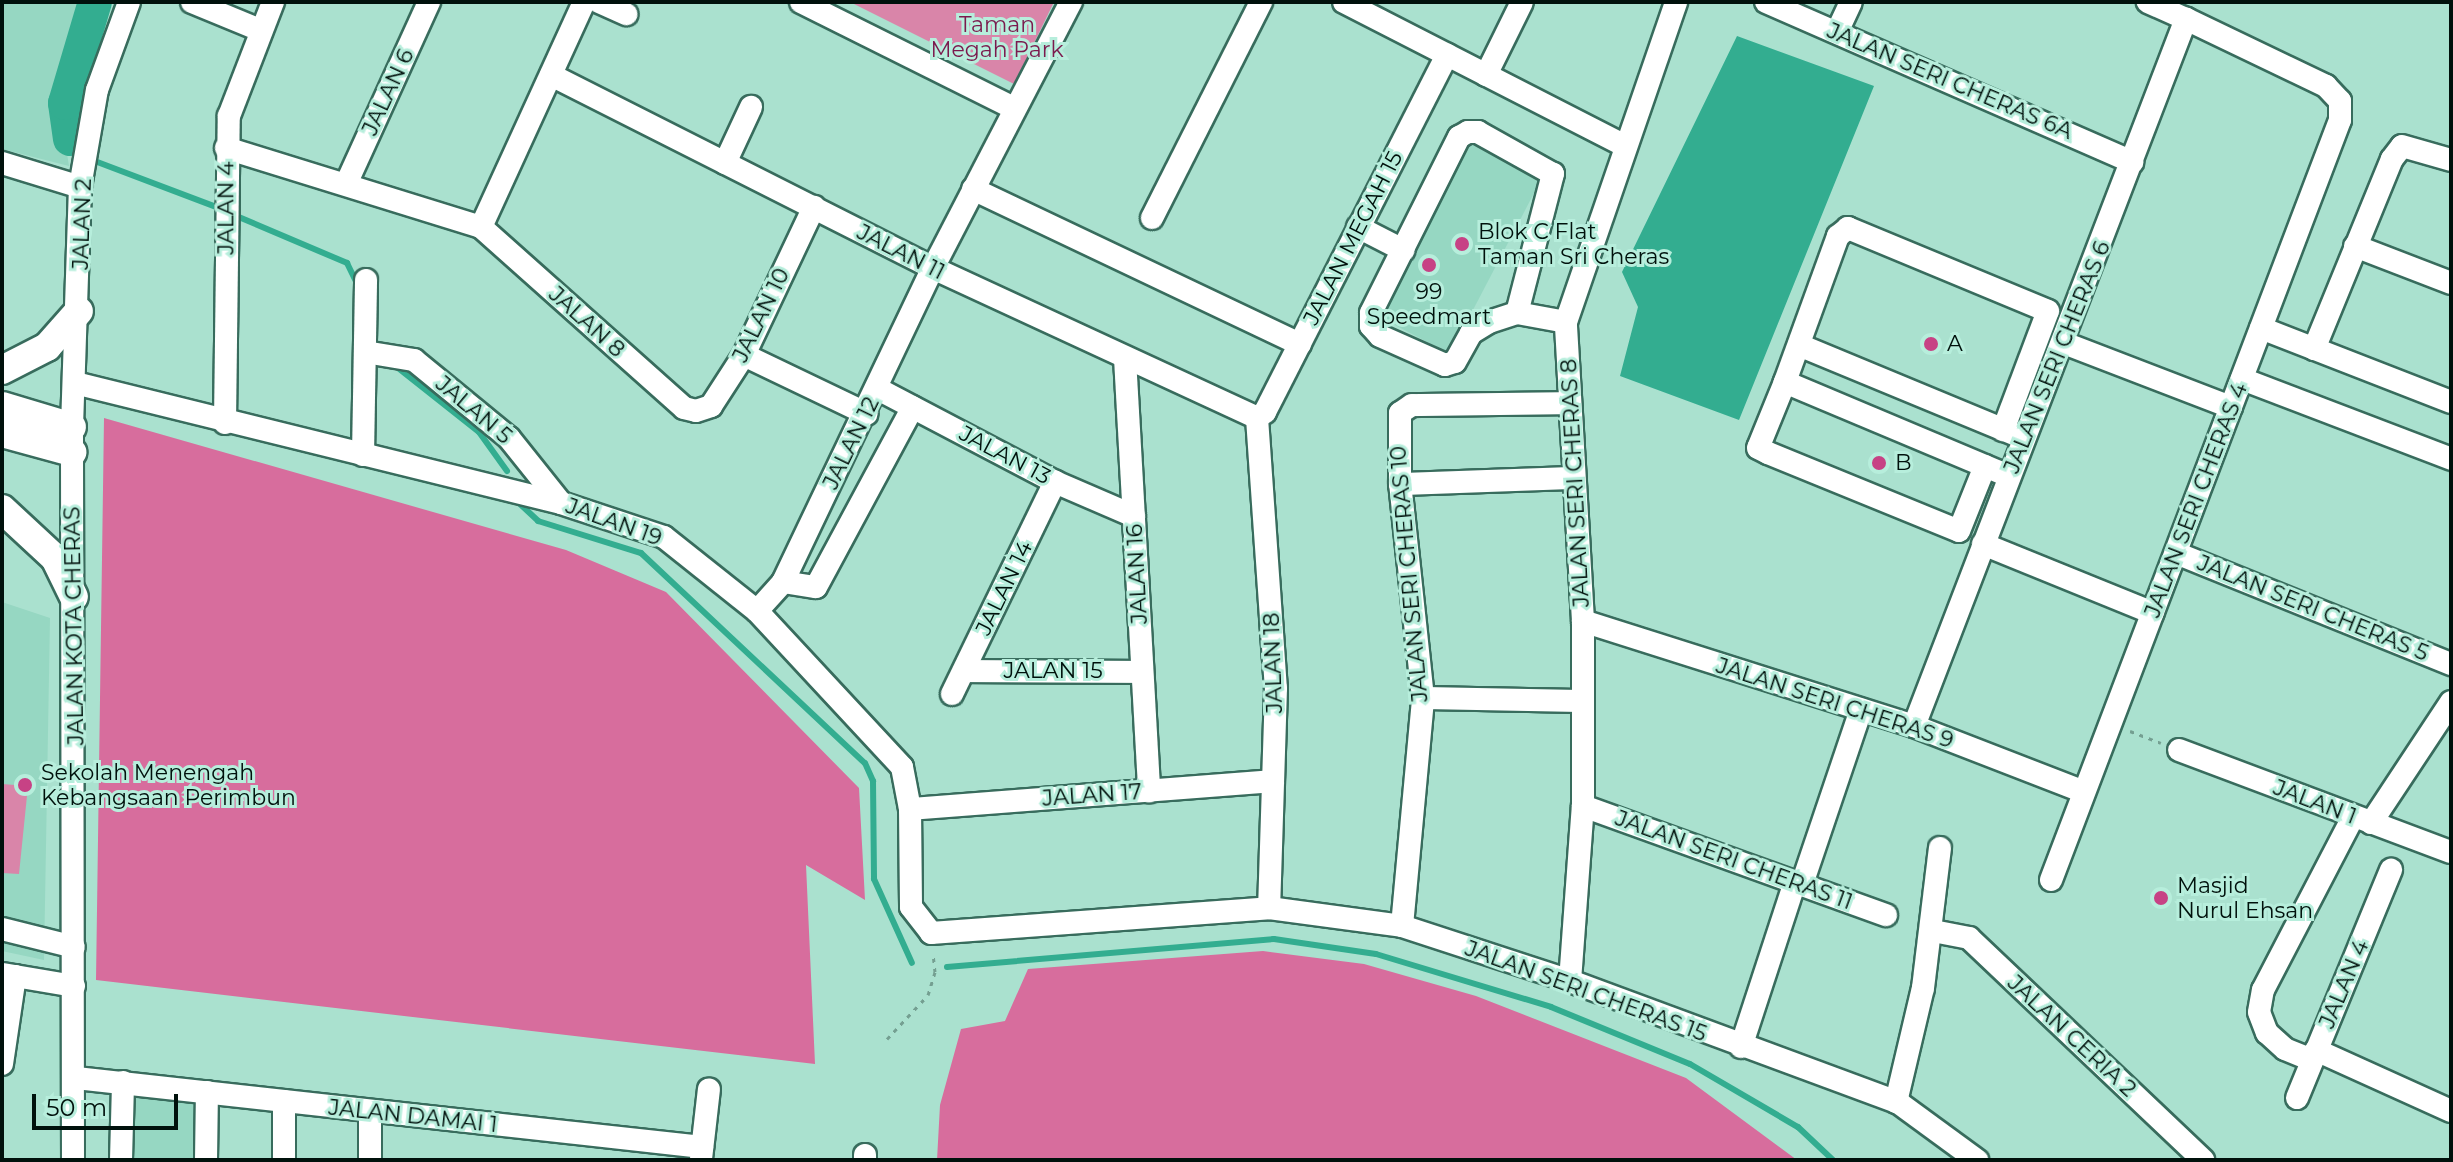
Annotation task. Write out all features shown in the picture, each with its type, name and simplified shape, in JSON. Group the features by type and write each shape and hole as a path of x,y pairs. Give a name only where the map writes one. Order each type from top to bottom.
{"main road":[{"path":"2,370 47,347 79,311"},
{"path":"2,406 72,440"},
{"path":"2,433 72,440"},
{"path":"2,509 55,558 74,597"}],"street":[{"name":"JALAN 2","path":"72,440 79,311 80,187 97,90 129,2"},
{"path":"192,2 260,30"},
{"name":"JALAN 4","path":"225,423 225,197 229,116 273,2"},
{"name":"JALAN 6","path":"347,182 429,2"},
{"path":"481,227 584,2"},
{"path":"599,2 626,14"},
{"path":"801,2 1014,108"},
{"name":"JALAN 12","path":"757,611 783,582 867,414 933,268 1071,2"},
{"path":"1152,218 1261,2"},
{"path":"1344,2 1625,146"},
{"path":"1486,75 1522,2"},
{"name":"JALAN SERI CHERAS 8","path":"1570,981 1583,806 1583,621 1568,403 1566,322 1676,2"},
{"name":"JALAN SERI CHERAS 6A","path":"1766,2 2133,162"},
{"path":"1837,32 1851,2"},
{"path":"2152,4 2186,19"},
{"name":"JALAN SERI CHERAS 4","path":"2051,880 2340,120 2340,101 2326,86 2186,19"},
{"name":"JALAN SERI CHERAS 6","path":"1914,726 2009,476 2064,343 2186,19"},
{"name":"JALAN MEGAH 15","path":"1257,418 1265,412 1447,55"},
{"name":"JALAN 11","path":"551,75 933,268 1257,418"},
{"path":"725,163 751,107"},
{"path":"1517,313 1553,174 1546,166 1468,132 1459,137 1371,313 1371,326 1380,336 1445,365 1455,362 1471,333 1517,313 1566,322"},
{"path":"2314,349 2355,246 2402,146 2451,160"},
{"name":"JALAN 8","path":"226,148 347,182 481,227 684,408 696,411"},
{"path":"2,163 80,187"},
{"path":"973,189 1300,344"},
{"name":"JALAN 10","path":"696,411 711,406 744,355 814,207"},
{"path":"1358,227 1403,250"},
{"path":"1985,466 1959,531 1758,448 1838,236 1848,228 1858,231 2048,311 2003,430"},
{"path":"2355,246 2451,283"},
{"path":"363,455 366,280"},
{"path":"2261,328 2451,402"},
{"path":"2064,343 2231,407"},
{"path":"1799,345 2025,439"},
{"name":"JALAN 5","path":"365,352 414,360 509,438 561,503"},
{"path":"744,355 867,414"},
{"name":"JALAN 16","path":"1125,358 1149,791"},
{"path":"2242,379 2451,459"},
{"path":"1785,382 2009,476"},
{"name":"JALAN 19","path":"75,383 225,423 561,503 664,537 757,611 902,767 910,809 911,907 931,933"},
{"name":"JALAN 13","path":"878,389 1055,482 1134,516"},
{"name":"JALAN SERI CHERAS 10","path":"1402,926 1423,698 1400,484 1400,413 1412,405 1568,403"},
{"path":"783,582 816,587 913,407"},
{"name":"JALAN 18","path":"1257,418 1276,688 1269,908"},
{"name":"JALAN KOTA CHERAS","path":"72,440 76,1078 73,1160"},
{"path":"1400,484 1574,478"},
{"name":"JALAN 14","path":"952,694 1055,482"},
{"path":"1983,544 2153,613"},
{"name":"JALAN SERI CHERAS 5","path":"2176,553 2451,664"},
{"name":"JALAN SERI CHERAS 9","path":"1583,621 1914,726 2084,792"},
{"name":"JALAN 15","path":"964,671 1142,672"},
{"path":"1423,698 1582,701"},
{"path":"2451,702 2362,820 2263,990 2259,1012 2267,1033 2285,1049 2314,1055 2451,1111"},
{"path":"1741,1047 1861,710"},
{"name":"JALAN 1","path":"2179,750 2451,852"},
{"name":"JALAN 17","path":"910,809 1273,781"},
{"name":"JALAN SERI CHERAS 11","path":"1583,806 1886,915"},
{"path":"1896,1102 1933,931 1940,848"},
{"name":"JALAN 4","path":"2297,1098 2391,870"},
{"path":"931,933 1269,908"},
{"name":"JALAN SERI CHERAS 15","path":"1269,908 1402,926 1570,981 1896,1102 1977,1160"},
{"path":"2,929 74,947"},
{"name":"JALAN CERIA 2","path":"1933,931 1969,938 2203,1160"},
{"path":"2,1064 9,975 74,986"},
{"name":"JALAN DAMAI 1","path":"76,1078 370,1111 702,1154"},
{"path":"121,1160 123,1082"},
{"path":"702,1154 709,1089"},
{"path":"206,1160 207,1092"},
{"path":"284,1101 284,1160"},
{"path":"370,1111 370,1160"}],"path":[{"path":"2110,724 2179,750"},
{"path":"887,1039 928,995 935,972 931,933"}],"shaded area":[{"path":"2,2 83,3 58,99 69,166 2,149"},
{"path":"1737,36 1874,86 1739,420 1620,376 1638,307 1622,272"},
{"name":"Blok C Flat Taman Sri Cheras","path":"1465,139 1477,139 1544,174 1450,354 1376,315"},
{"path":"104,418 566,550 666,592 859,788 865,900 806,865 815,1064 96,980"},
{"name":"Sekolah Menengah Kebangsaan Perimbun","path":"2,602 50,618 44,960 2,951"},
{"path":"1263,951 1364,964 1476,996 1686,1078 1797,1160 937,1160 940,1105 961,1029 1005,1021 1028,969"},
{"path":"130,1093 201,1099 201,1160 129,1160"}],"green space":[{"name":"Taman Megah Park","path":"850,2 1054,2 1014,84"},
{"path":"2,784 28,786 19,874 2,873"}],"waterway":[{"path":"70,139 65,103 95,2"},
{"path":"92,160 224,210"},
{"path":"234,215 347,263 358,286"},
{"path":"398,368 479,432 507,471"},
{"path":"520,504 538,521 641,553 865,763 873,781 874,879 912,963"},
{"path":"947,967 1274,939 1376,954 1551,1007 1690,1064 1798,1127 1833,1160"}],"place":[{"name":"Blok C Flat Taman Sri Cheras","path":"1462,244"},
{"name":"99 Speedmart","path":"1429,265"},
{"name":"A","path":"1931,344"},
{"name":"B","path":"1879,463"},
{"name":"Sekolah Menengah Kebangsaan Perimbun","path":"25,785"},
{"name":"Masjid Nurul Ehsan","path":"2161,898"}]}
